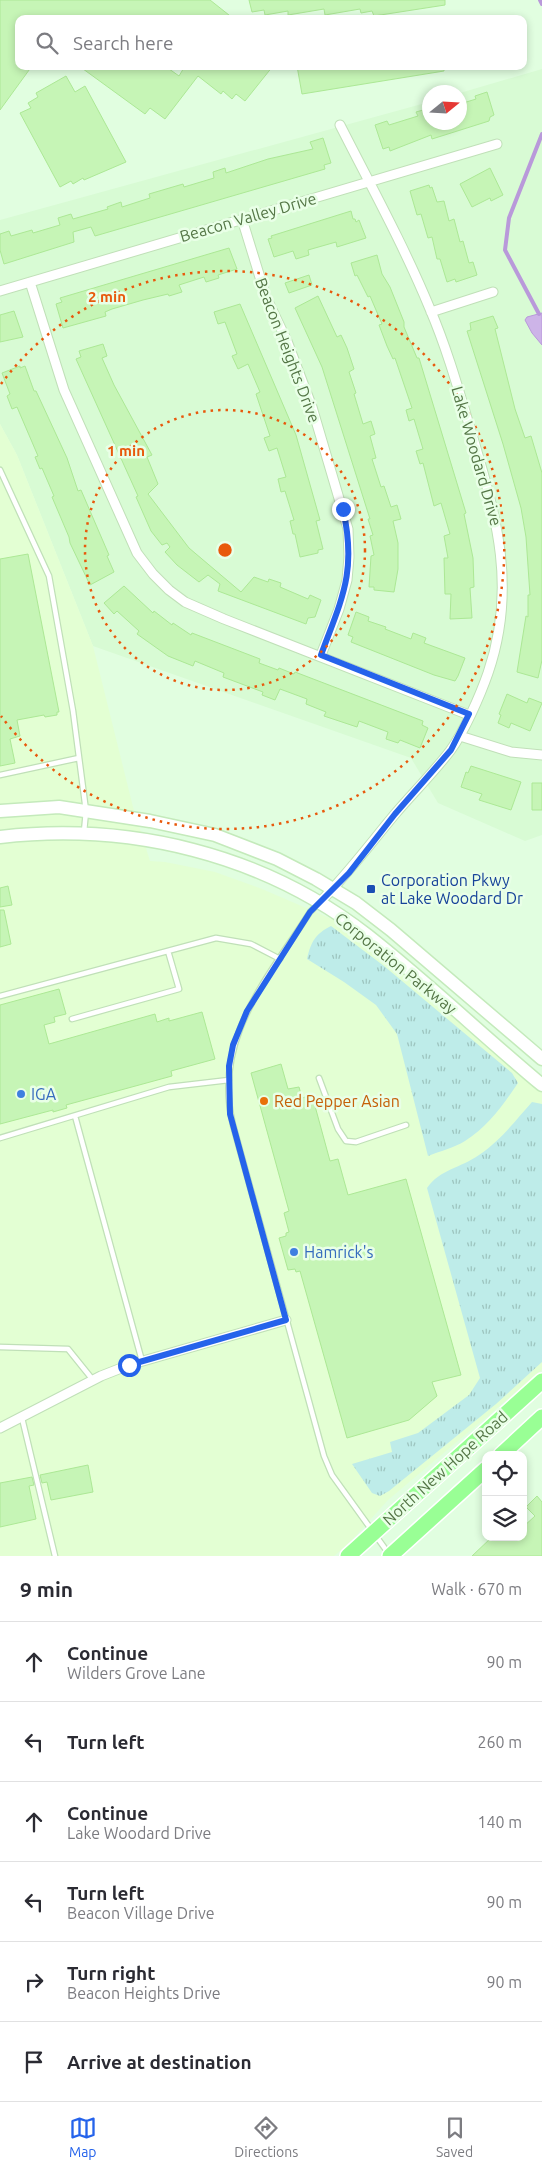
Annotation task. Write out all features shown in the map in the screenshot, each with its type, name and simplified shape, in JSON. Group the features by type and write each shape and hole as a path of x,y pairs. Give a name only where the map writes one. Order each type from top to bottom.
{"main road":[{"name":"Corporation Parkway","path":"0,811 59,807 150,820 215,835 277,859 356,903 542,1059"},
{"name":"Corporation Parkway","path":"0,837 37,833 84,834 144,839 207,853 267,876 319,903 366,934 542,1085"},
{"name":"North New Hope Road","path":"348,1556 542,1380"},
{"name":"North New Hope Road","path":"505,1451 542,1417"},
{"name":"North New Hope Road","path":"390,1556 482,1473"}],"street":[{"name":"Lake Woodard Drive","path":"319,903 349,873 395,814 451,750 460,736 488,674 496,645 502,607 501,559 493,504 446,352 431,312 396,233 340,125"},
{"name":"Beacon Valley Drive","path":"0,291 497,144"},
{"name":"Beacon Heights Drive","path":"242,219 266,297 290,347 312,406 348,529 350,557 347,580 339,608 321,655"},
{"path":"30,282 64,390 127,532 137,552 153,574 168,590 186,602 224,619 321,655 469,714"},
{"path":"431,312 493,292"},
{"path":"460,736 511,752 542,755"},
{"path":"0,1428 93,1380 142,1361 286,1320"}],"lane":[{"path":"0,470 49,576 79,758 86,811 84,834"},
{"path":"0,775 79,758"},
{"path":"319,903 310,912 247,1011 237,1033 230,1058 228,1097 233,1126 324,1456 332,1475 375,1532 390,1556"},
{"path":"0,996 216,938 251,944 280,959"},
{"path":"72,1019 180,989 168,950"},
{"path":"318,1078 338,1129 346,1141 356,1142 406,1125"},
{"path":"0,1138 169,1087 229,1080"},
{"path":"75,1116 142,1361"},
{"path":"0,1347 68,1349 93,1380"},
{"path":"22,1418 55,1556"}],"shaded area":[{"path":"542,69 542,835 525,841 438,803 411,758 93,646 17,455 0,424 0,220 422,104 422,130 467,130 467,91"},
{"path":"542,313 542,345 532,333 525,320 527,317"},
{"path":"0,424 17,455 93,646 133,807 150,861 165,862 215,872 262,889 334,920 390,963 542,1093 542,1370 388,1500 351,1541 334,1556 0,1556"}],"green space":[{"path":"331,926 384,966 512,1073 518,1083 488,1122 465,1141 452,1148 428,1156 397,1034 376,1005 307,959 314,939"},
{"path":"532,1102 542,1104 542,1362 496,1404 389,1491 380,1496 372,1493 352,1464 392,1452 390,1442 418,1433 469,1395 480,1378 427,1188 444,1173 487,1149"}],"building":[{"path":"0,0 210,0 229,15 15,15 15,70 29,70 0,110"},
{"path":"249,0 445,0 445,5 380,15 374,15 372,11 361,13 360,9 325,15 324,9 288,15 288,11 265,15 264,10 252,12"},
{"path":"84,70 171,70 179,76 183,70 270,70 245,101 236,94 232,99 223,91 221,94 198,76 165,119 150,108 145,114"},
{"path":"298,70 444,70 444,71 302,94"},
{"path":"66,76 75,92 85,86 126,162 84,180 83,178 73,184 71,181 60,187 20,113 31,108 28,103 38,97 36,93"},
{"path":"487,92 494,115 490,117 489,121 467,128 467,102 476,99 475,96"},
{"path":"422,110 422,130 460,130 432,139 431,135 390,151 389,147 383,149 375,125 387,121 389,125 418,116 416,112"},
{"path":"323,138 331,163 324,165 325,169 95,236 91,227 73,232 74,242 4,264 0,250 0,234 9,231 11,236 32,230 33,233 60,225 58,218 71,214 73,219 108,209 107,207 121,202 122,207 150,198 149,194 183,184 184,187 214,178 213,172 225,168 226,173 268,159 313,149 310,142"},
{"path":"490,168 503,195 491,201 490,198 472,207 460,184"},
{"path":"429,185 430,188 432,187 437,202 444,201 449,221 454,219 460,242 463,241 469,263 473,262 477,275 456,282 455,279 447,282 440,259 437,259 432,237 428,238 421,214 417,215 410,191"},
{"path":"351,211 353,219 356,222 359,220 366,238 337,247 336,242 308,250 309,255 296,259 293,251 274,257 268,239 272,238 271,236"},
{"path":"229,248 237,269 218,275 219,278 206,282 204,277 179,285 182,292 112,309 105,312 106,316 63,328 56,304 62,302 60,298"},
{"path":"377,255 382,274 390,287 404,322 404,327 417,358 419,358 466,513 464,514 473,558 474,587 470,588 472,618 450,619 451,594 445,594 444,558 448,558 444,536 450,534 441,503 434,506 423,463 420,464 416,451 423,449 414,419 409,421 406,410 412,408 395,358 393,359 387,346 379,325 382,324 370,296 368,297 357,275 355,276 351,263"},
{"path":"309,275 312,285 289,293 285,283"},
{"path":"318,296 337,337 341,335 347,348 354,369 349,372 363,424 371,421 375,434 370,436 376,458 372,459 381,487 384,486 391,507 397,505 401,519 393,521 398,543 398,569 394,592 374,590 374,587 369,587 371,556 374,555 370,536 373,535 368,519 370,519 322,367 295,308"},
{"path":"240,304 296,435 320,520 316,521 323,549 318,550 318,553 300,557 290,521 294,520 285,491 281,492 278,479 286,477 277,448 269,451 264,438 270,436 256,394 260,392 248,364 238,369 232,356 237,354 225,322 218,324 214,312"},
{"path":"14,311 23,337 0,342 0,315"},
{"path":"493,316 498,328 495,329 515,409 525,438 531,436 542,473 542,660 538,678 517,672 526,616 528,617 528,595 530,595 526,537 521,508 503,444 467,331 471,330 470,323"},
{"path":"103,344 107,356 102,358 114,385 152,455 147,457 158,484 148,494 189,548 241,592 254,577 268,582 269,579 281,583 280,587 308,599 310,595 321,600 315,617 308,618 306,624 218,591 220,584 208,575 199,582 177,565 165,552 170,547 167,543 162,545 151,531 136,497 138,496 76,359 81,357 79,351"},
{"path":"20,366 20,368 25,366 34,391 36,391 67,458 78,491 81,490 109,555 107,556 114,572 90,585 70,543 52,497 54,496 35,457 38,456 17,407 12,409 7,396 10,394 2,373"},
{"path":"28,554 59,712 57,712 57,715 45,717 44,715 17,720 20,736 10,739 15,763 0,766 0,559"},
{"path":"124,586 153,613 154,611 172,625 173,623 191,635 192,633 260,659 259,663 294,674 295,672 423,721 422,725 428,728 420,748 400,740 398,743 386,739 388,732 359,721 357,727 324,716 326,712 306,704 307,699 280,689 275,700 262,695 263,692 223,677 224,673 195,661 193,666 168,656 137,634 139,631 117,611 114,614 104,603"},
{"path":"356,612 369,617 368,621 386,627 385,629 411,639 413,633 426,638 424,643 465,658 455,681 434,675 351,642 353,637 348,635"},
{"path":"507,694 527,703 529,698 542,703 530,731 511,723 509,728 498,723 501,715 499,714"},
{"path":"471,766 521,782 511,810 479,800 482,794 461,787 466,772 468,773"},
{"path":"532,783 542,783 542,810 532,810"},
{"path":"8,886 12,905 0,907 0,888"},
{"path":"0,910 4,910 11,944 0,947"},
{"path":"59,989 66,1014 54,1017 55,1022 44,1025 49,1044 155,1014 157,1022 169,1018 169,1021 202,1012 215,1059 171,1071 172,1076 66,1105 67,1108 0,1124 0,1005"},
{"path":"281,1064 288,1089 299,1087 302,1098 312,1095 330,1161 338,1159 348,1195 406,1179 461,1375 432,1382 437,1396 409,1420 347,1438 300,1271 296,1272 295,1269 288,1270 279,1238 286,1236 286,1233 289,1232 284,1213 289,1211 251,1073"},
{"path":"88,1465 93,1492 51,1500 47,1482 42,1483 40,1475"},
{"path":"32,1477 34,1485 29,1486 36,1519 0,1527 0,1483"},
{"path":"537,1496 542,1502 542,1556 472,1556 488,1541 527,1541 527,1523 535,1516 527,1506"}],"waterway":[{"path":"540,0 542,4"},
{"path":"539,314 505,250 509,218 542,134"}],"place":[{"name":"Corporation Pkwy at Lake Woodard Dr","path":"371,889"},
{"name":"IGA","path":"21,1094"},
{"name":"Red Pepper Asian","path":"264,1101"},
{"name":"Hamrick's","path":"294,1252"}],"route":[{"path":"129,1365 286,1320 230,1114 228,1097 229,1066 233,1045 247,1011 310,912 349,873 395,814 451,750 460,736 469,714 321,655 339,608 349,568 348,529 343,509"}]}
